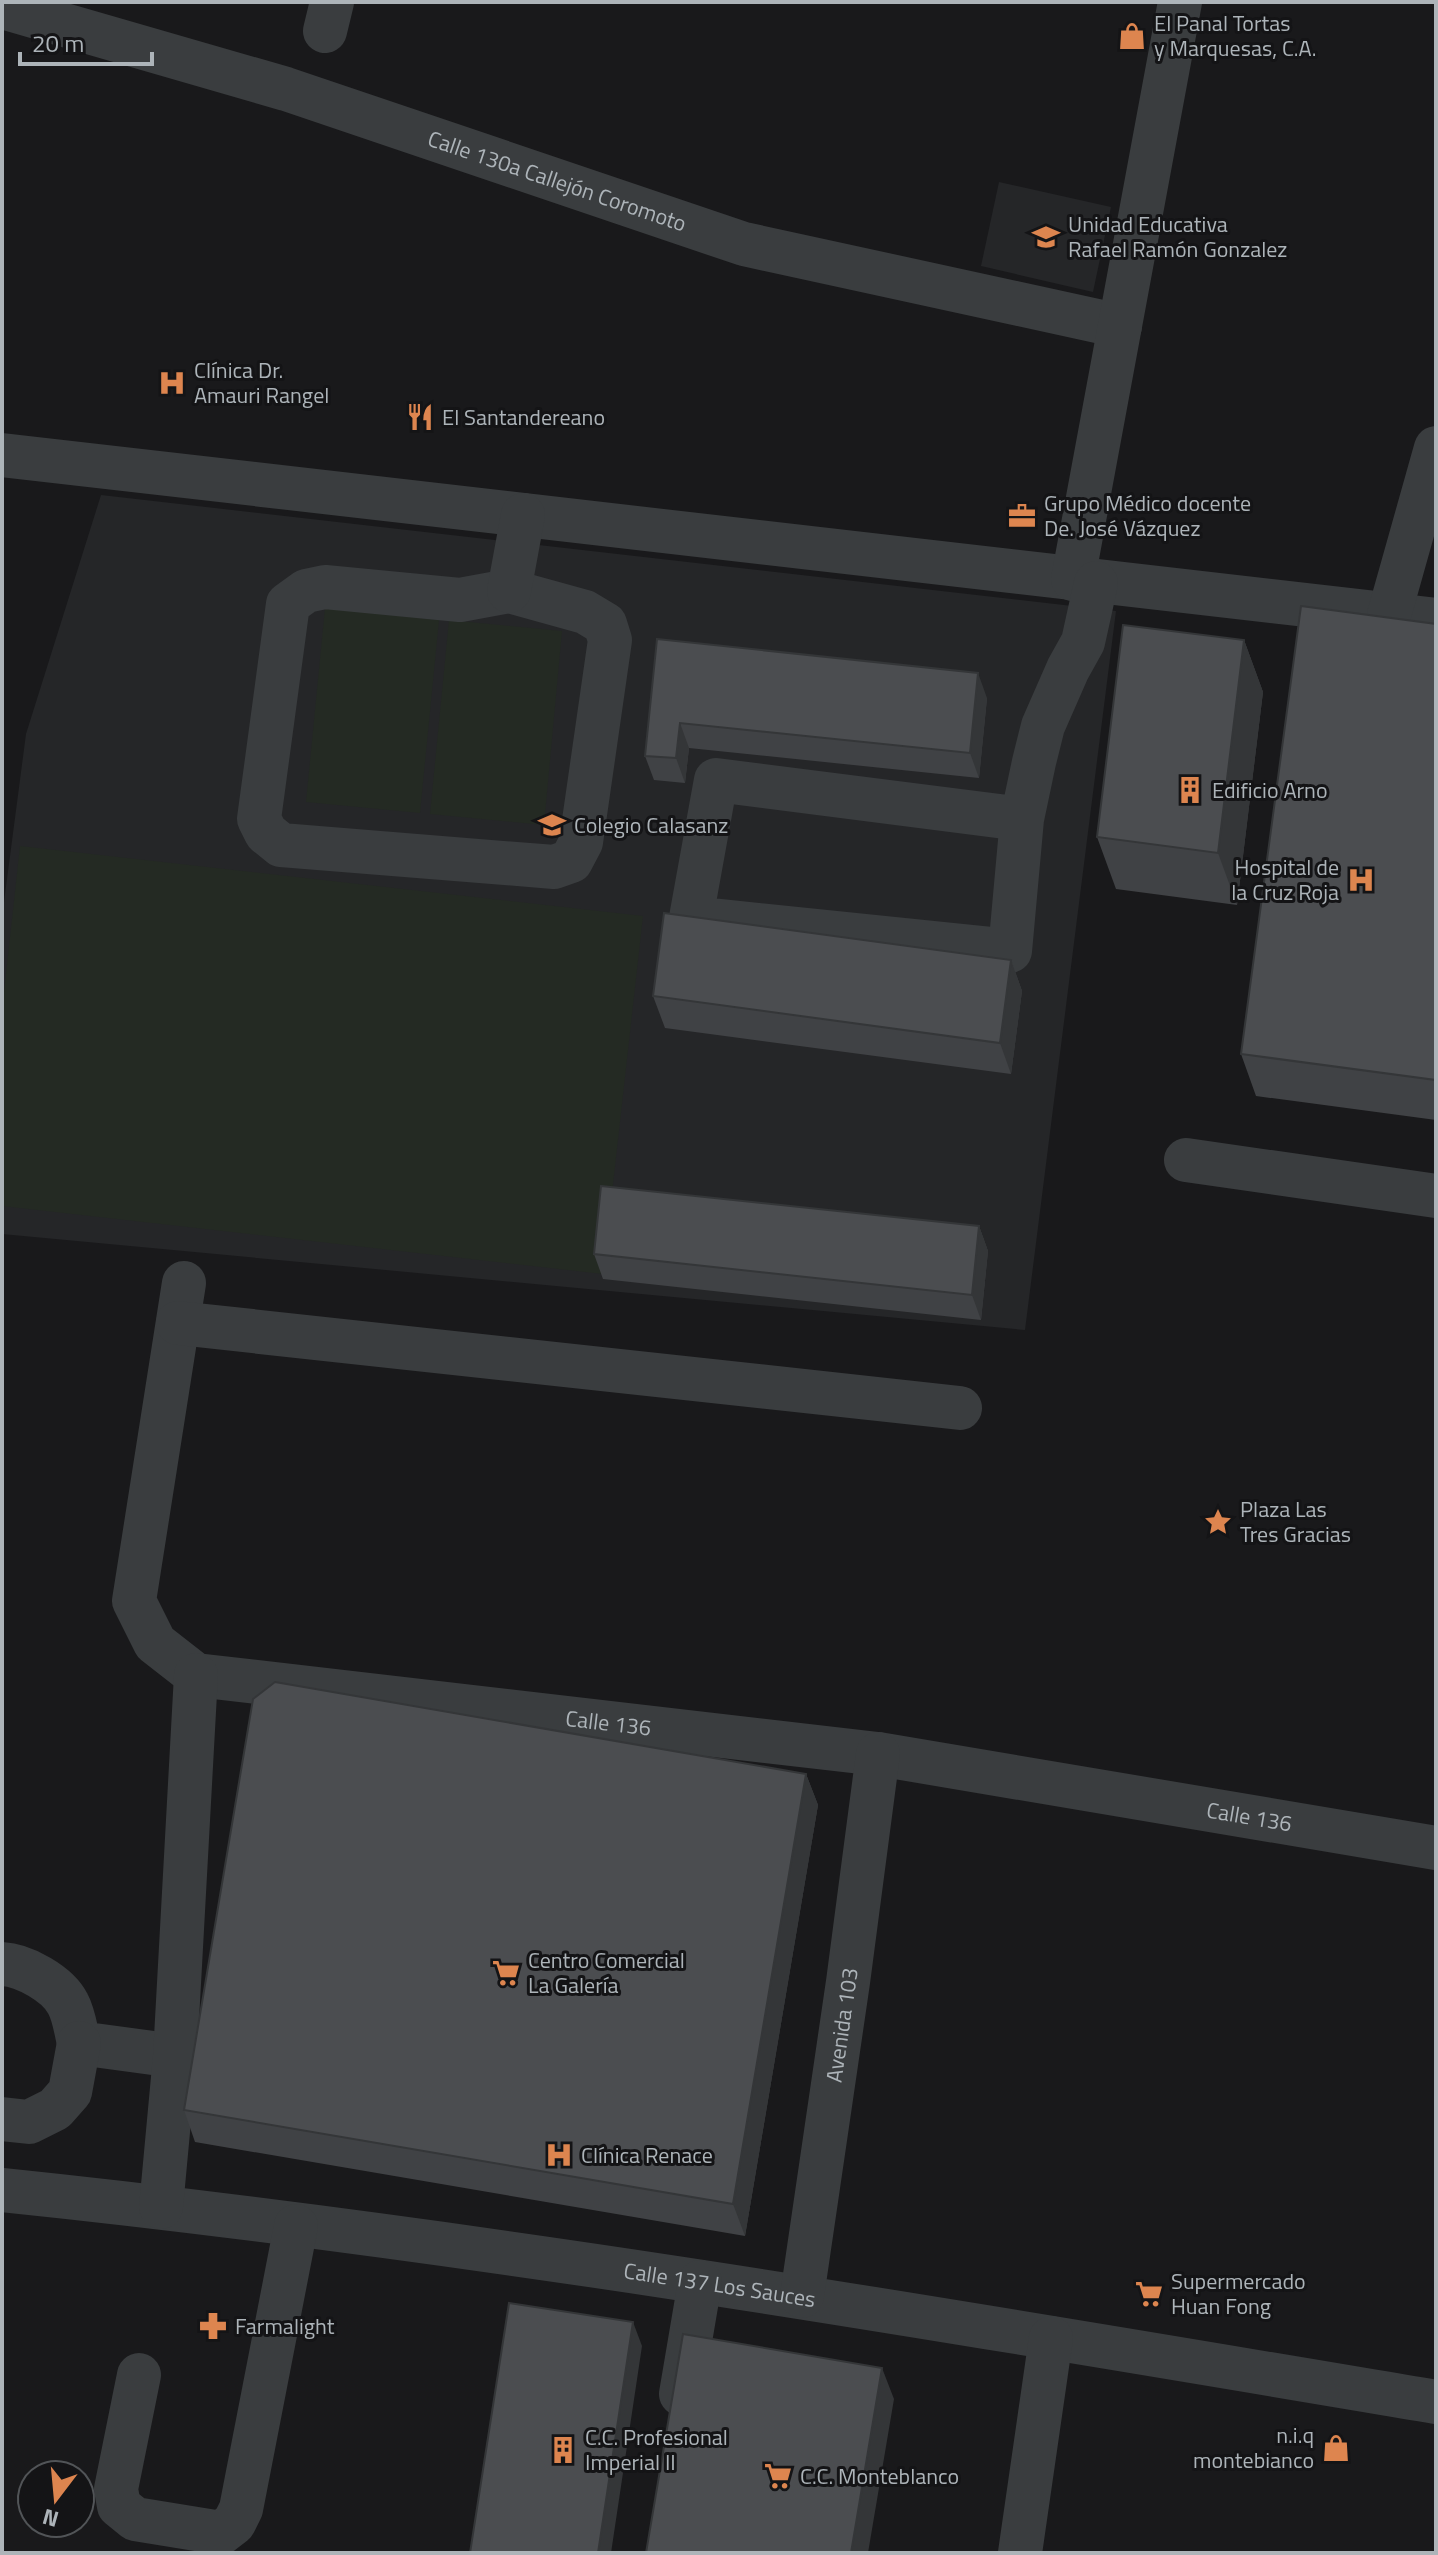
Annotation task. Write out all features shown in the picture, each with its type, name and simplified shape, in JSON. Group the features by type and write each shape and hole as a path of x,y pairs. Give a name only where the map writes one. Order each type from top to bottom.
{"street":[{"path":"1022,819 716,780 691,918 1010,951 1022,819 1043,726 1083,642 1085,581 1120,326 1180,2"},
{"name":"Calle 130a Callejón Coromoto","path":"2,7 286,89 744,244 1120,326"},
{"path":"1389,615 1436,448"},
{"path":"2,455 1436,620"},
{"path":"509,591 523,515"},
{"path":"325,587 460,600 509,591 585,612 605,624 610,640 581,842 571,861 554,867 281,845 266,833 259,819 288,604 306,591 325,587"},
{"path":"1186,1160 1436,1196"},
{"path":"161,2207 175,2056 196,1675 155,1643 134,1601 181,1303 960,1408"},
{"name":"Calle 136","path":"196,1675 878,1754 1436,1848"},
{"name":"Avenida 103","path":"802,2296 878,1754"},
{"path":"2,1964 12,1965 46,1981 68,2003 79,2043 70,2092 55,2109 29,2122 2,2119"},
{"path":"79,2043 175,2056"},
{"name":"Calle 137 Los Sauces","path":"2,2190 161,2207 802,2296 1436,2402"},
{"path":"139,2375 116,2489 119,2506 135,2519 221,2533 234,2523 241,2509 296,2226"},
{"path":"674,2436 700,2282"},
{"path":"1020,2553 1051,2338"}],"shaded area":[{"name":"Unidad Educativa Rafael Ramón Gonzalez","path":"999,182 1111,207 1093,292 981,266"},
{"name":"Colegio Calasanz","path":"101,495 1116,611 1025,1330 2,1234 2,917 26,734"},
{"path":"325,608 439,620 420,813 306,802"},
{"path":"449,620 562,631 544,825 430,814"},
{"path":"20,846 643,916 603,1274 2,1206 2,1010"}],"building":[{"name":"Hospital de la Cruz Roja","path":"1301,606 1436,624 1436,1080 1241,1054"},
{"name":"Edificio Arno","path":"1123,625 1244,640 1218,853 1097,837"},
{"path":"657,639 978,673 970,753 680,723 676,758 645,756"},
{"path":"664,913 1011,960 1000,1043 653,996"},
{"path":"601,1186 979,1226 972,1295 594,1254"},
{"name":"Centro Comercial La Galería","path":"275,1682 806,1774 733,2204 184,2110 253,1699"},
{"name":"C.C. Profesional Imperial II","path":"509,2303 633,2322 598,2553 470,2553"},
{"name":"C.C. Monteblanco","path":"683,2334 882,2368 851,2553 646,2553"}],"place":[{"name":"El Panal Tortas y Marquesas, C.A.","path":"1132,36"},
{"name":"Unidad Educativa Rafael Ramón Gonzalez","path":"1046,237"},
{"name":"Clínica Dr. Amauri Rangel","path":"172,383"},
{"name":"El Santandereano","path":"420,417"},
{"name":"Grupo Médico docente De. José Vázquez","path":"1022,516"},
{"name":"Edificio Arno","path":"1190,790"},
{"name":"Colegio Calasanz","path":"552,825"},
{"name":"Hospital de la Cruz Roja","path":"1361,880"},
{"name":"Plaza Las Tres Gracias","path":"1218,1522"},
{"name":"Centro Comercial La Galería","path":"506,1973"},
{"name":"Clínica Renace","path":"559,2155"},
{"name":"Supermercado Huan Fong","path":"1149,2294"},
{"name":"Farmalight","path":"213,2326"},
{"name":"n.i.q montebianco","path":"1336,2448"},
{"name":"C.C. Profesional Imperial II","path":"563,2450"},
{"name":"C.C. Monteblanco","path":"778,2476"}]}
